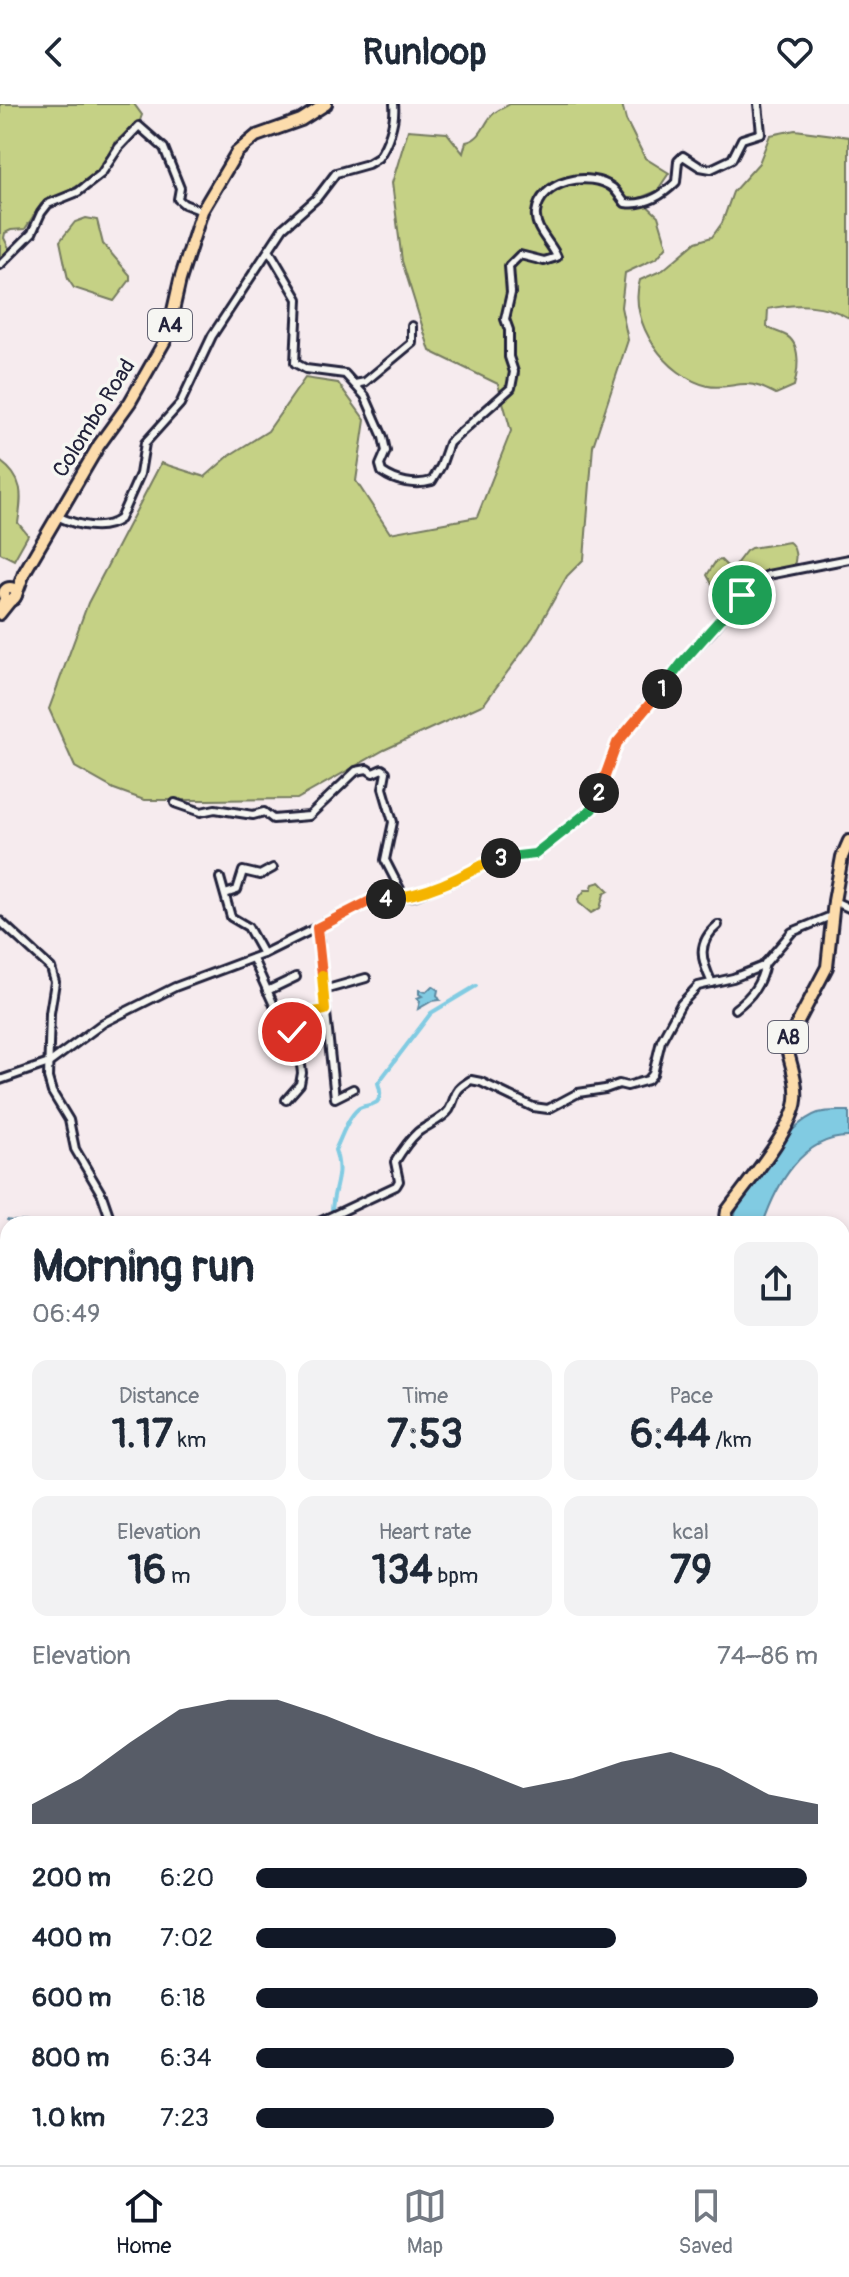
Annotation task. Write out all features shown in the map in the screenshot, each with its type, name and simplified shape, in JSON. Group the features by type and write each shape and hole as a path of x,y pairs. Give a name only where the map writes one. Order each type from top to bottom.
{"highway":[{"name":"Colombo Road","path":"6,593 24,573 167,337 180,280 202,211 237,152 249,140 301,120 322,105"},
{"name":"A8","path":"726,1216 795,1110 797,1096 786,1045 788,1036 827,967 831,916 842,857 849,841"}],"main road":[{"path":"0,608 6,593"},
{"path":"0,615 6,593"}],"street":[{"path":"59,517 72,524 92,526 113,524 120,519 140,474 145,443 180,404 212,336 283,228 317,198 332,176 378,158 390,132 394,104"},
{"path":"269,250 298,299 295,363 306,369 345,374 371,408 386,447 380,465 382,472 407,483 423,484 432,481 449,443 511,388 514,372 509,357 509,330 505,319 511,293 509,266 520,255 544,261 557,257 537,222 537,208 545,194 560,184 586,179 612,187 625,203 656,198 676,182 678,161 683,156 700,167 711,169 732,159 742,139 761,133 758,104"},
{"path":"0,265 32,233 48,204 78,192 101,174 119,147 139,126 164,148 180,188 178,199 202,211"},
{"path":"355,384 365,382 412,343 412,326"},
{"path":"0,1080 49,1063 103,1023 175,987 253,959 370,901 414,896 455,880 494,859 535,854 592,809 617,743 752,583 768,575 849,559"},
{"path":"175,803 201,812 215,809 253,815 264,812 273,819 309,816 356,771 367,769 373,773 382,769 386,772 383,788 393,822 385,860 404,897"},
{"path":"225,894 237,890 243,871 260,875 273,868"},
{"path":"220,878 231,917 248,927 263,954"},
{"path":"834,901 849,908"},
{"path":"332,1216 396,1186 399,1181 395,1162 399,1154 417,1133 448,1111 460,1087 471,1080 533,1107 548,1109 578,1093 648,1080 653,1074 661,1041 681,1004 698,986 733,978 765,963 792,932 831,916"},
{"path":"0,921 51,968 55,982 50,1013 48,1078 52,1092 69,1120 75,1149 102,1195 109,1216"},
{"path":"712,983 701,959 706,937 718,925"},
{"path":"317,928 335,1098 353,1089"},
{"path":"253,959 285,1028 296,1038 302,1073 300,1084 286,1100"},
{"path":"735,1009 759,985 765,963"},
{"path":"267,991 296,977"},
{"path":"324,990 366,978"},
{"path":"278,1014 286,1017 325,1010"}],"green space":[{"path":"0,104 134,104 142,115 139,123 114,143 101,170 86,182 41,204 25,229 5,233 9,248 0,261"},
{"path":"510,104 622,104 626,120 645,158 669,173 657,191 639,198 658,216 667,246 657,258 625,273 621,307 628,340 593,446 584,559 567,576 533,637 484,704 384,750 297,799 144,800 114,789 75,767 49,709 88,603 161,463 205,477 230,455 268,431 305,378 338,383 365,420 356,481 390,533 477,517 511,431 498,384 430,351 402,261 392,183 408,130 447,133 463,153 466,142 479,134 495,113"},
{"path":"795,130 849,137 849,318 830,309 809,306 768,309 767,327 790,339 797,358 794,386 776,394 750,384 713,387 693,381 665,360 645,330 639,313 640,280 663,270 696,242 712,237 722,223 733,192 759,163 770,135"},
{"path":"86,218 97,220 103,244 130,275 130,280 114,301 74,288 68,279 60,241 75,222"},
{"path":"0,461 18,481 21,496 18,523 28,535 14,560 0,553"},
{"path":"789,542 795,553 793,566 727,588 712,584 707,575 716,561 721,560 733,568 751,548"},
{"path":"600,882 609,891 604,894 600,908 591,913 578,899 585,890 591,890 593,884"}],"water":[{"path":"432,986 438,990 440,1000 418,1009 420,1001 417,998 422,996 419,990 426,992"},
{"path":"830,1111 849,1111 849,1137 833,1139 805,1154 784,1179 766,1216 734,1216 754,1178 779,1144 806,1119"}],"waterway":[{"path":"335,1214 332,1211 338,1174 335,1150 354,1113 377,1102 380,1095 378,1083 431,1013 476,986"}],"route":[{"path":"292,1032 285,1028 278,1014 286,1017 325,1010 317,928 370,901 414,896 455,880 494,859 535,854 592,809 617,743 742,595"}]}
